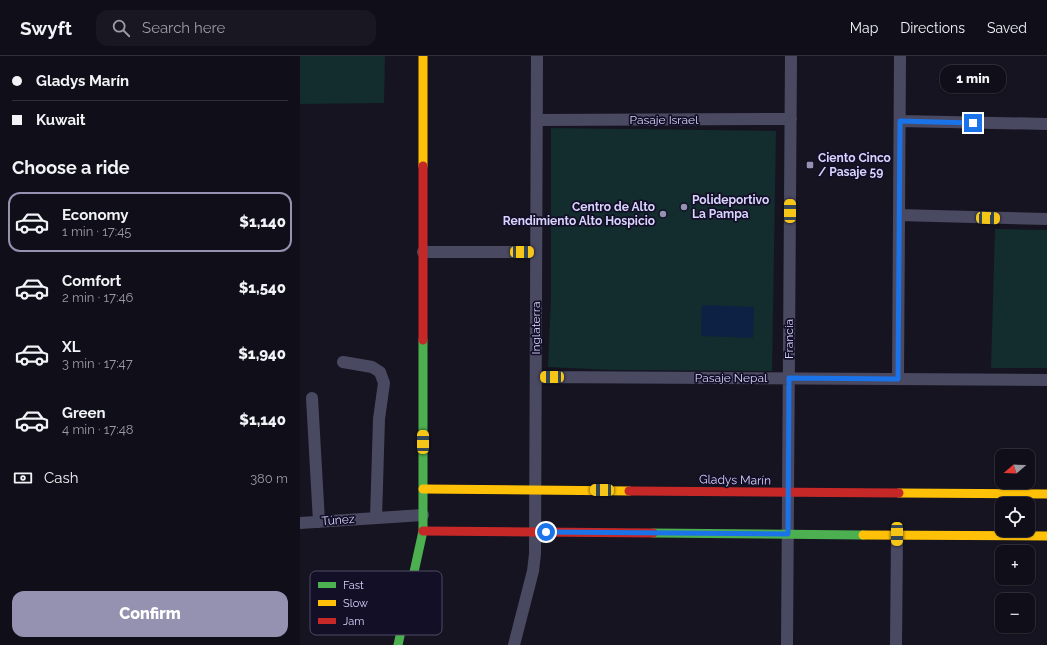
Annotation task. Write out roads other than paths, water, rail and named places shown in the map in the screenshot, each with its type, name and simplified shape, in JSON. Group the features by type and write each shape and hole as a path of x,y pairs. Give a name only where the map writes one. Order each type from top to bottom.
{"street":[{"path":"414,571 423,531 423,56"},
{"name":"Inglaterra","path":"514,645 533,571 535,532 537,56"},
{"name":"Francia","path":"787,645 791,56"},
{"path":"898,379 900,56"},
{"name":"Pasaje Israel","path":"536,120 791,119"},
{"path":"900,121 1047,124"},
{"path":"899,215 1047,219"},
{"path":"423,252 536,252"},
{"path":"343,362 372,367 380,372 384,384 379,419 376,518"},
{"name":"Pasaje Nepal","path":"536,377 1047,380"},
{"path":"312,398 319,522"},
{"name":"Gladys Marín","path":"423,489 1047,494"},
{"name":"Túnez","path":"300,523 423,515"},
{"path":"423,531 1047,536"},
{"path":"896,645 897,534"},
{"path":"398,645 400,635"}],"water":[{"path":"702,305 754,307 753,338 701,336"}],"place":[{"name":"Ciento Cinco / Pasaje 59","path":"810,165"},
{"name":"Polideportivo La Pampa","path":"684,207"},
{"name":"Centro de Alto Rendimiento Alto Hospicio","path":"663,214"}]}
